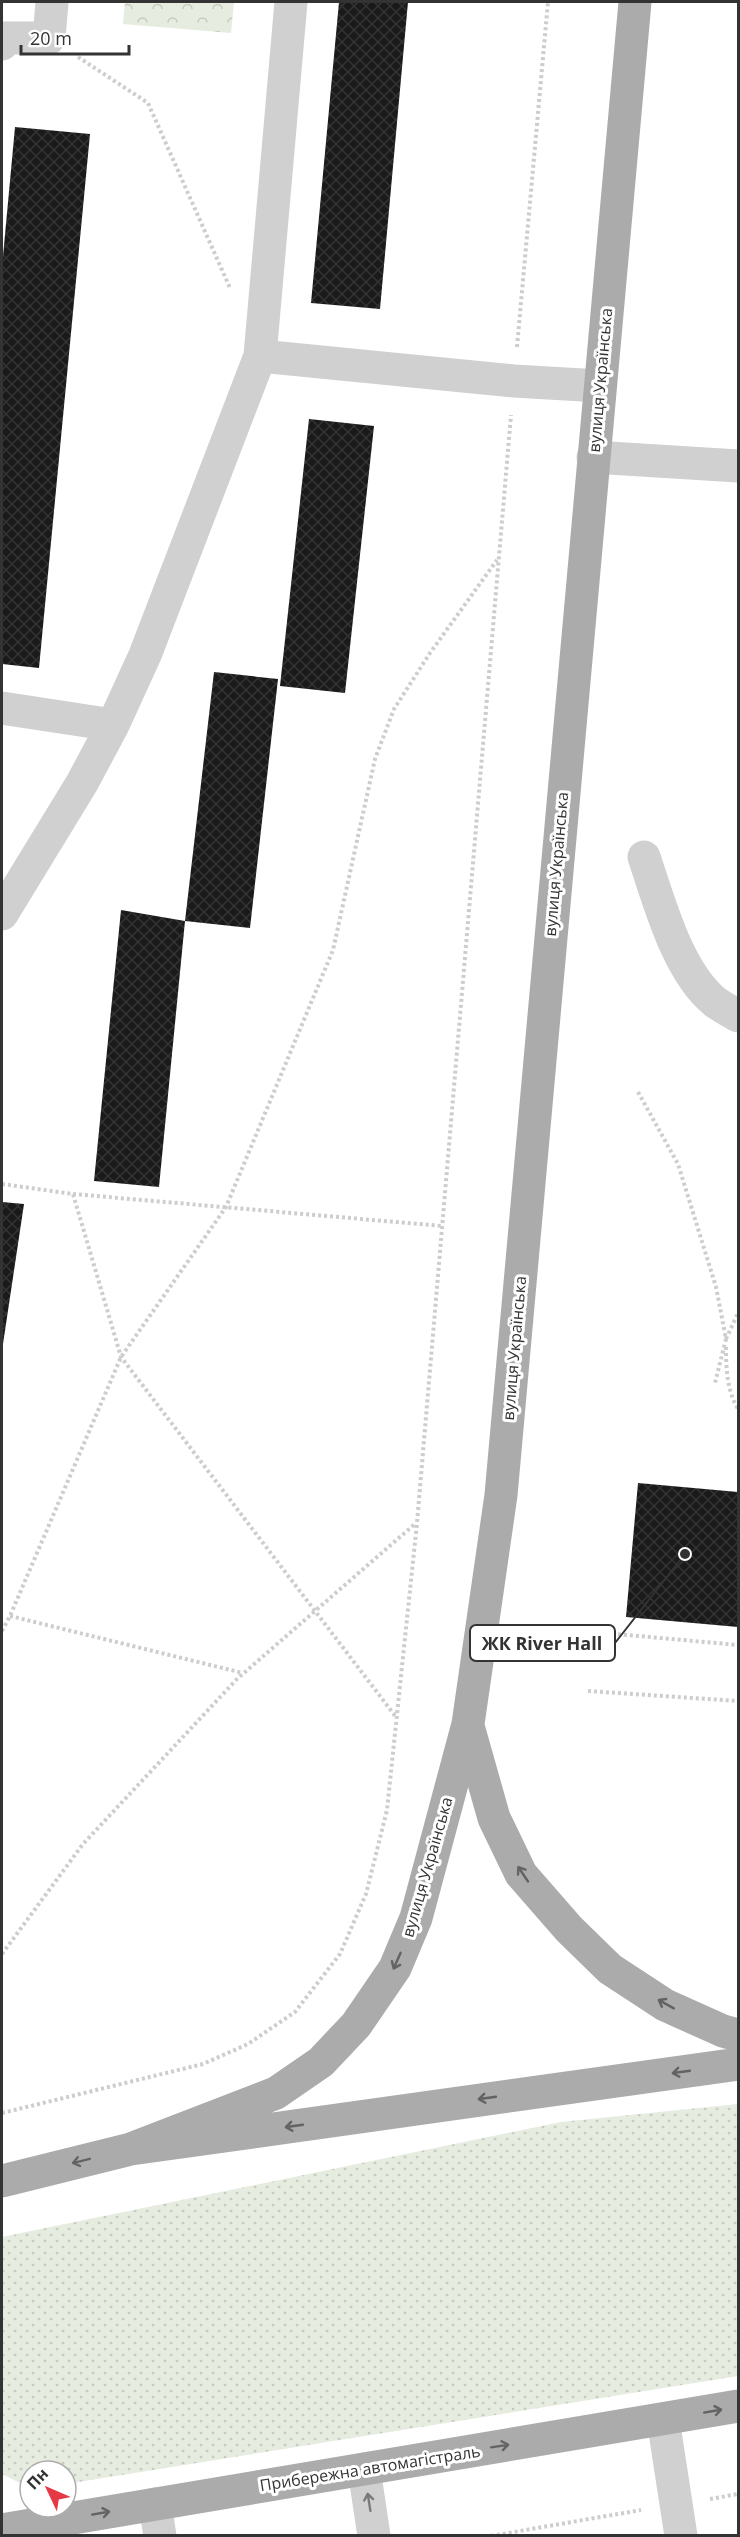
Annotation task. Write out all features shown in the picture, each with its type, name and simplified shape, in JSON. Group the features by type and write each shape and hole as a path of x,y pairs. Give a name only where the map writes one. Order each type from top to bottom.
{"main road":[{"name":"вулиця Українська","path":"131,2149 276,2093 321,2062 356,2025 395,1968 416,1918 468,1724 501,1495 635,2"},
{"name":"вулиця Українська","path":"468,1724 494,1818 521,1874 569,1929 610,1969 665,2005 723,2031 738,2035"},
{"path":"3,2181 131,2149 738,2064"},
{"name":"Прибережна автомагістраль","path":"2,2530 738,2406"},
{"path":"2,2503 43,2522"}],"lane":[{"path":"2,44 2,38 49,38 52,2"},
{"path":"2,914 82,783 113,725 145,655 260,356 291,2"},
{"path":"260,356 514,381 600,386"},
{"path":"593,457 738,466"},
{"path":"2,708 113,725"},
{"path":"645,857 664,918 694,977 714,1001 738,1016"},
{"path":"663,2419 678,2520"},
{"path":"364,2469 374,2535"},
{"path":"155,2504 160,2535"}],"path":[{"path":"2,2113 202,2064 248,2044 295,2012 340,1954 366,1894 387,1810 417,1522 498,559 548,2"},
{"path":"49,38 148,103 232,293"},
{"path":"2,1631 121,1356 226,1207 333,950 375,759 394,709 430,653 498,559"},
{"path":"638,1092 678,1164 716,1287 726,1339 726,1371 738,1409"},
{"path":"2,1184 73,1194 442,1226"},
{"path":"73,1194 121,1356 396,1718"},
{"path":"715,1383 726,1339 738,1313"},
{"path":"2,1954 83,1844 243,1673 417,1522"},
{"path":"10,1616 243,1673"},
{"path":"594,1632 738,1646"},
{"path":"588,1691 738,1701"},
{"path":"491,2535 678,2520 738,2494"}],"green space":[{"path":"125,2 234,2 231,33 123,24"},
{"path":"738,2104 738,2376 78,2482 78,2459 18,2459 18,2482 2,2474 2,2237 561,2122"}],"building":[{"path":"339,2 408,2 380,309 311,303"},
{"path":"15,127 90,134 39,668 2,664 2,267"},
{"path":"309,419 374,426 345,693 280,686"},
{"path":"214,672 278,679 250,928 185,921"},
{"path":"121,910 185,921 159,1187 94,1181"},
{"path":"2,1202 24,1204 3,1344 2,1344"},
{"path":"638,1483 738,1492 738,1627 626,1617"}],"place":[{"name":"ЖК River Hall","path":"685,1554"}]}
